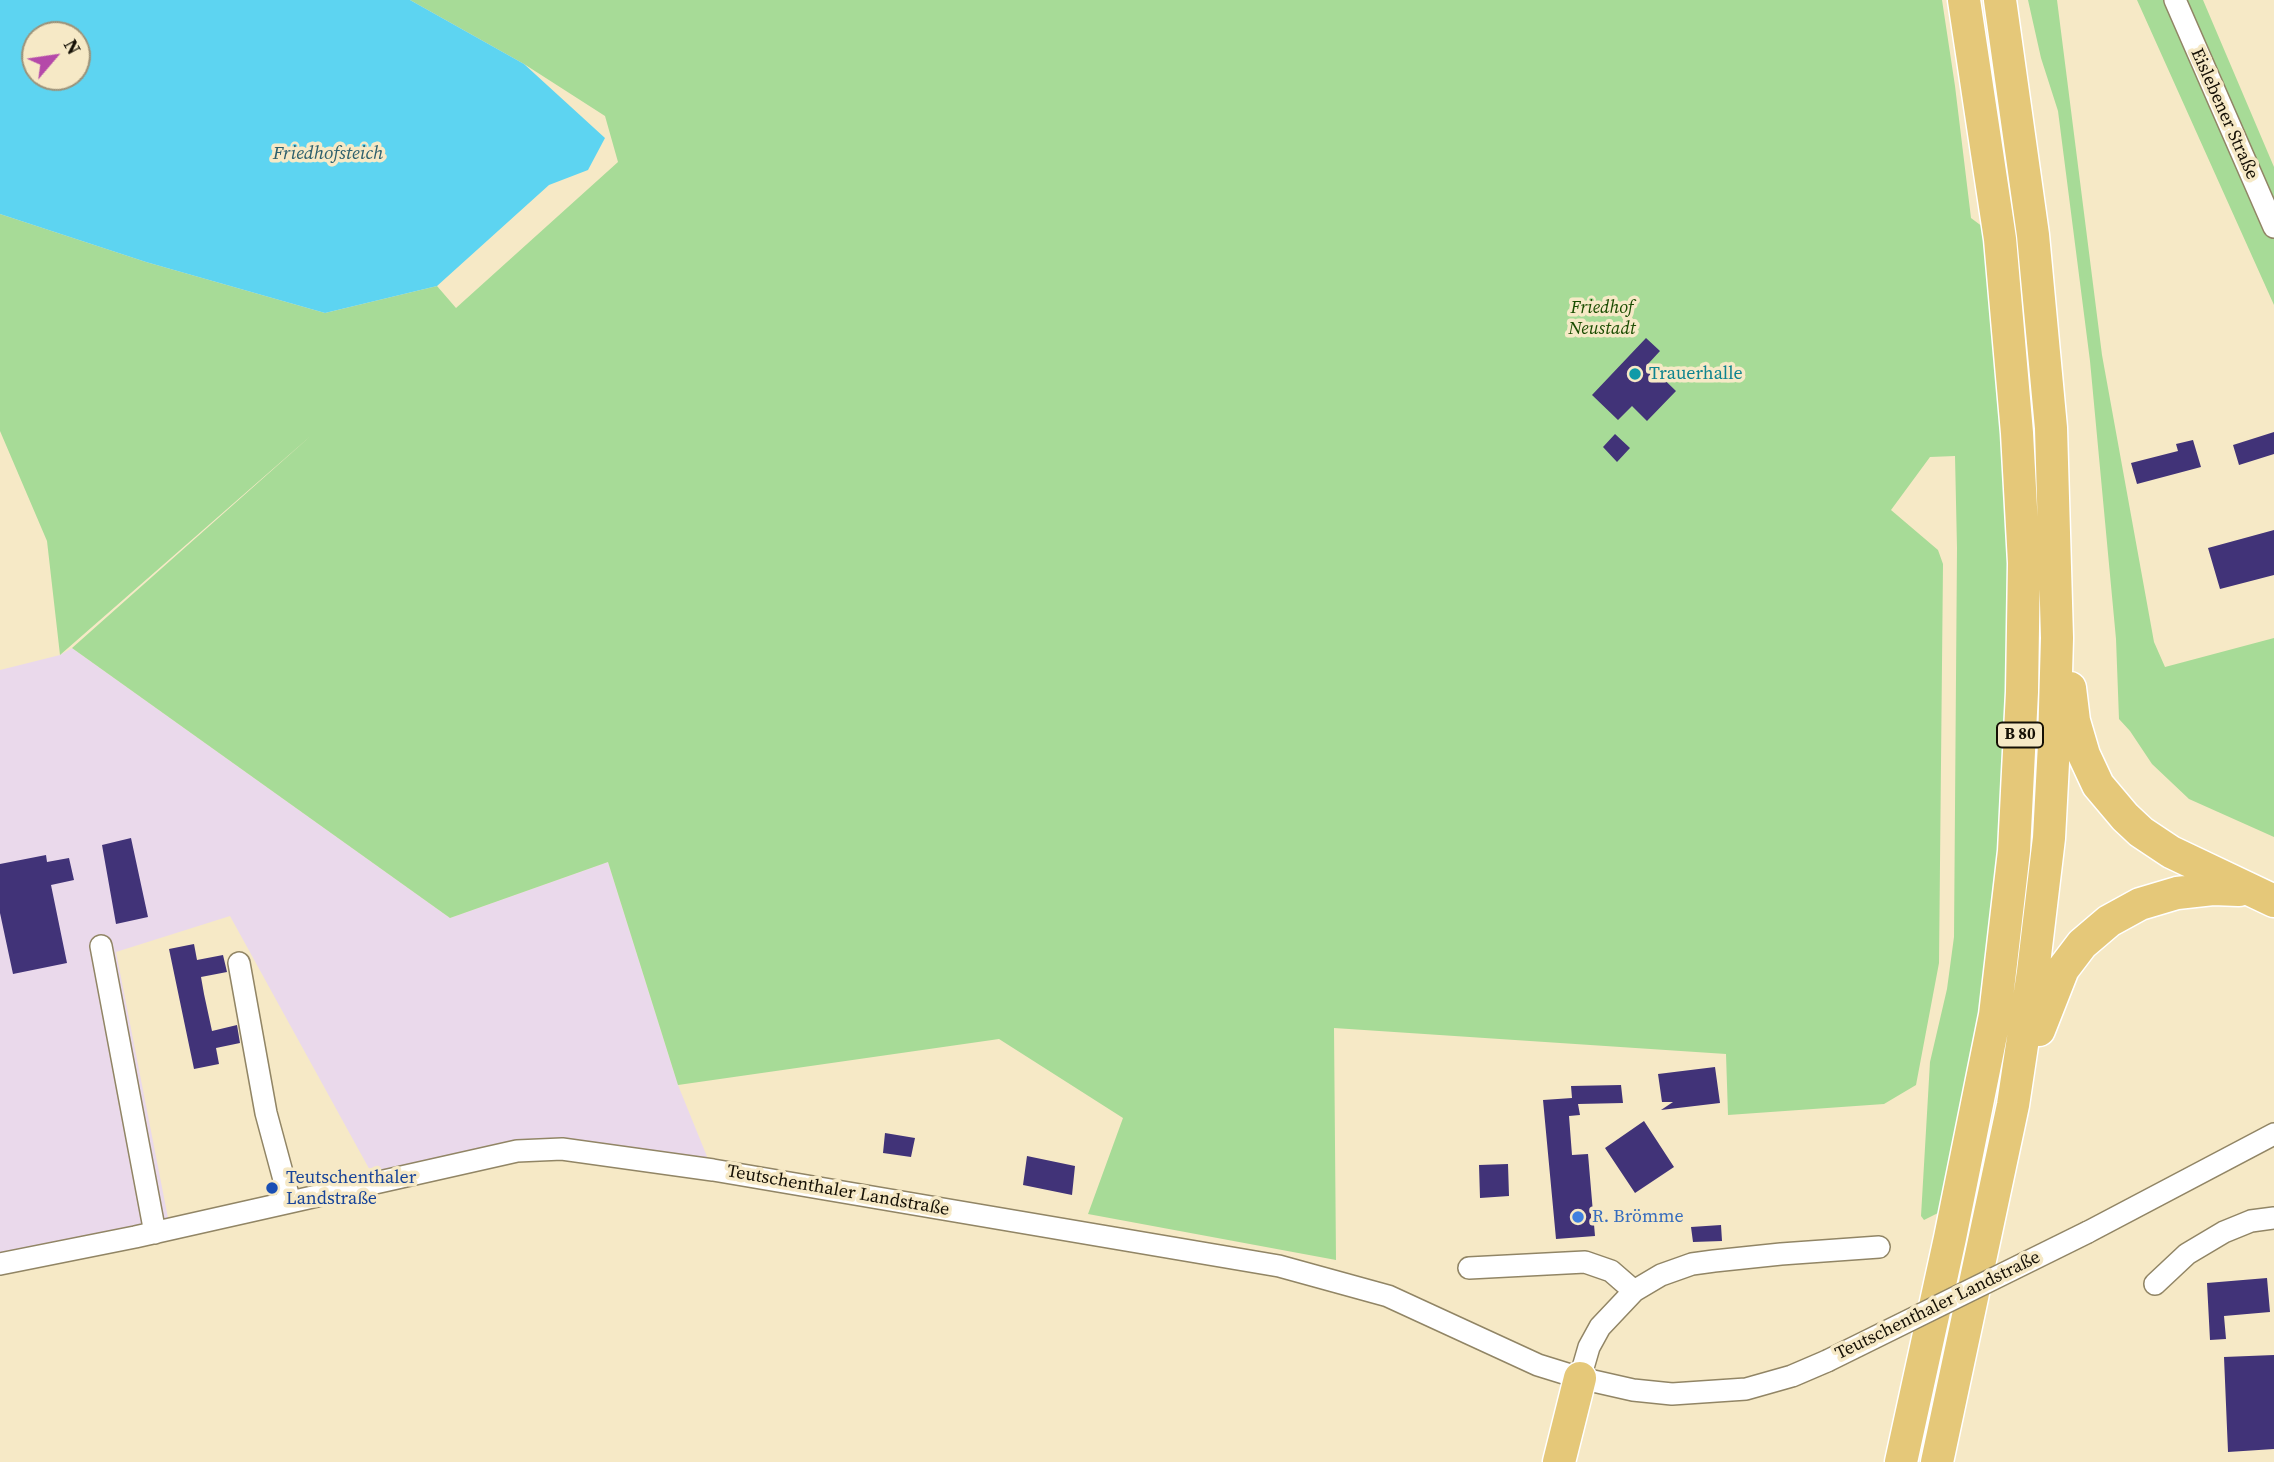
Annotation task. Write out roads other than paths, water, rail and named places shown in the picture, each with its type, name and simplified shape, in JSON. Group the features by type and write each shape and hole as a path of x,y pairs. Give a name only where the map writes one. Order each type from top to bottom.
{"highway":[{"name":"B 80","path":"1901,1462 1995,1015 2014,851 2022,692 2024,563 2018,433 2000,239 1964,0"},
{"name":"B 80","path":"1937,1462 2013,1105 2049,838 2057,638 2051,428 2033,235 2000,0"},
{"path":"2056,547 2074,722 2084,755 2098,785 2125,817 2156,843 2264,897"},
{"path":"2013,1105 2055,986 2073,954 2095,932 2126,911 2167,895 2213,889 2264,897"},
{"path":"1559,1462 1580,1378"}],"street":[{"name":"Eislebener Straße","path":"2175,0 2274,227"},
{"path":"101,946 155,1233"},
{"path":"239,963 266,1113 290,1202"},
{"name":"Teutschenthaler Landstraße","path":"0,1264 155,1233 517,1151 562,1149 713,1170 1279,1266 1388,1296 1507,1352 1580,1378 1654,1393 1720,1392 1766,1384 1827,1361 2088,1231 2274,1134"},
{"path":"2155,1284 2188,1254 2224,1232 2251,1221 2271,1219"},
{"path":"1580,1378 1589,1347 1600,1327 1634,1291 1661,1275 1692,1265 1769,1255 1879,1247"},
{"path":"1469,1268 1585,1262 1611,1271 1634,1291"}],"water":[{"name":"Friedhofsteich","path":"0,0 410,0 524,64 605,138 588,170 549,185 437,286 325,313 146,262 0,214"}],"place":[{"name":"Trauerhalle","path":"1635,374"},
{"name":"Teutschenthaler Landstraße","path":"272,1188"},
{"name":"R. Brömme","path":"1578,1217"}],"park label":[{"name":"Friedhof Neustadt","path":"1602,318"}]}
